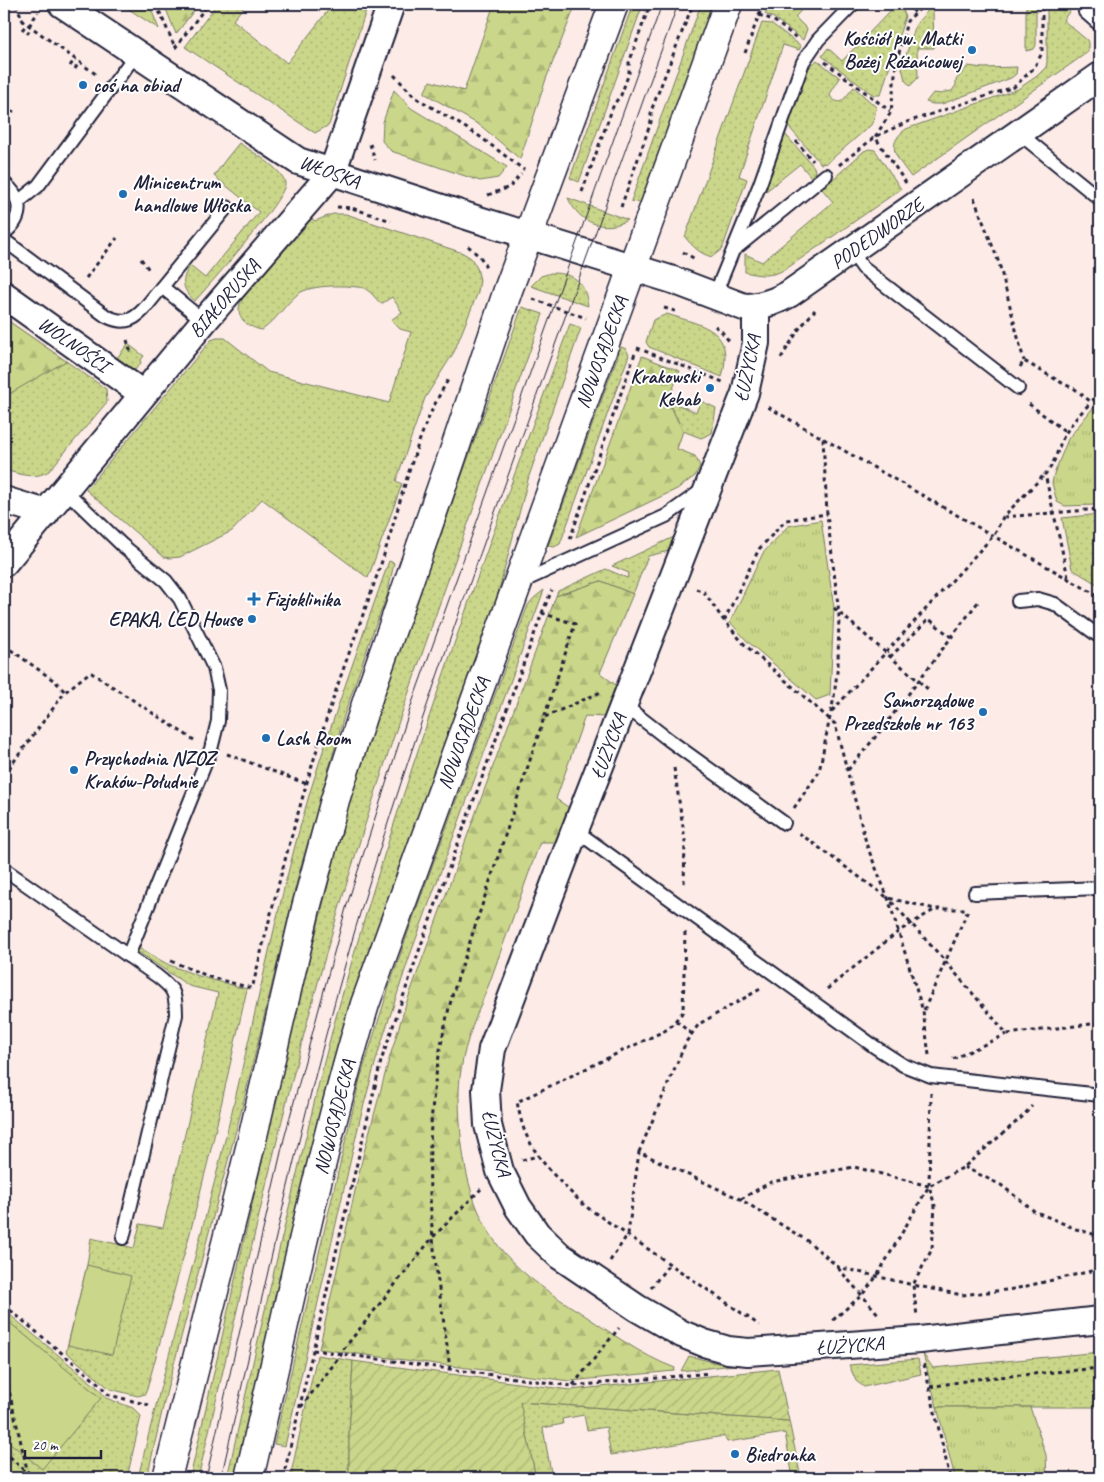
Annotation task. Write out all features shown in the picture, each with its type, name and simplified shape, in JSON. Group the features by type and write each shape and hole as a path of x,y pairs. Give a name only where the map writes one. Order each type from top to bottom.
{"main road":[{"path":"167,1478 253,1134 306,908 335,800 369,695 528,235 614,4"},
{"name":"NOWOSĄDECKA","path":"249,1478 347,1062 365,1004 728,4"}],"street":[{"name":"WŁOSKA","path":"62,4 298,161 632,268"},
{"name":"BIAŁORUSKA","path":"4,563 204,321 332,173 391,4"},
{"name":"PODEDWORZE","path":"632,268 673,280 744,307 772,303 789,294 1020,134 1100,76"},
{"name":"WOLNOŚCI","path":"4,295 143,394"},
{"name":"ŁUŻYCKA","path":"756,306 756,343 745,393 492,1049 486,1090 488,1125 500,1171 518,1207 537,1234 560,1256 682,1334 728,1350 748,1352 920,1340 1100,1320"},
{"path":"4,500 46,513"}],"lane":[{"path":"714,297 760,184 803,62 810,49 853,4"},
{"path":"1091,4 1085,12 1100,25"},
{"path":"18,202 38,186 136,54"},
{"path":"1020,134 1100,199"},
{"path":"735,249 826,175"},
{"path":"4,183 15,194 19,210 9,230 4,233"},
{"path":"4,240 106,316 123,322 131,320 138,315 227,207"},
{"path":"851,251 864,268 1014,385"},
{"path":"162,287 204,321"},
{"path":"517,584 666,516 710,484"},
{"path":"65,490 122,545 166,581 180,599 214,668 219,690 218,721 211,749 128,956"},
{"path":"1018,601 1038,599 1055,604 1100,637"},
{"path":"624,705 669,740 784,822"},
{"path":"575,830 875,1047 903,1065 931,1076 1100,1095"},
{"path":"4,869 172,988 176,1000 176,1015 123,1238"},
{"path":"975,893 1100,888"}],"path":[{"path":"16,4 23,21 92,72"},
{"path":"156,4 175,48"},
{"path":"175,48 208,4"},
{"path":"582,192 614,104 621,95 629,73 629,63 650,4"},
{"path":"620,207 651,122 651,111 693,4"},
{"path":"745,53 763,4"},
{"path":"906,4 916,13"},
{"path":"875,138 891,112 896,65 907,21 925,4"},
{"path":"781,124 826,175 875,138 907,122 1014,87 1034,68 1042,53 1042,4"},
{"path":"760,14 773,20 819,58 891,112"},
{"path":"27,34 29,26 34,19"},
{"path":"22,30 29,26"},
{"path":"168,43 182,53"},
{"path":"70,66 75,59"},
{"path":"75,69 79,62"},
{"path":"389,69 416,97 479,136 524,170"},
{"path":"4,108 14,112"},
{"path":"4,116 9,110"},
{"path":"875,138 905,182"},
{"path":"370,144 376,162"},
{"path":"487,195 510,187 524,170 527,161"},
{"path":"966,203 982,192"},
{"path":"974,198 999,263 1024,361 1014,385 1019,396 1066,432"},
{"path":"307,202 319,212 340,206 352,208 397,223"},
{"path":"75,293 117,238"},
{"path":"461,244 470,247 481,258 488,272 488,278"},
{"path":"527,297 585,318"},
{"path":"664,308 681,312"},
{"path":"778,362 799,329 816,308"},
{"path":"710,322 730,342 732,350"},
{"path":"637,348 745,393 1100,597"},
{"path":"283,1478 381,1061 421,945 542,613 562,565 635,353"},
{"path":"1024,361 1076,389 1091,402"},
{"path":"210,977 252,986 278,883 335,694 382,560 406,481 435,402 449,378"},
{"path":"831,712 994,535 1003,517 1051,469 1066,432 1076,418 1100,393"},
{"path":"784,822 819,772 830,719 838,664 839,613 827,514 823,438"},
{"path":"1045,474 1068,578"},
{"path":"1003,517 1100,509"},
{"path":"724,621 759,549 786,520 827,514"},
{"path":"688,586 704,592 724,621 744,644 835,724 867,846 888,898 923,1011 930,1059"},
{"path":"848,771 978,602"},
{"path":"834,608 929,690"},
{"path":"450,1370 433,1237 431,1180 432,1118 440,1046 453,993 575,624 542,613"},
{"path":"890,657 929,620 952,637"},
{"path":"4,645 56,682 65,692"},
{"path":"4,775 65,692 90,672 211,749 307,784"},
{"path":"545,717 634,677"},
{"path":"669,740 685,840 684,901 686,910 683,1012 668,1029 517,1102 524,1130 538,1156 562,1184 585,1206 764,1328"},
{"path":"810,841 888,898 946,962 1007,1034"},
{"path":"923,1011 975,893"},
{"path":"888,898 935,909 968,909"},
{"path":"820,994 899,931 935,909"},
{"path":"615,1254 628,1234 639,1152 686,1042 699,1024 780,978"},
{"path":"676,1021 692,1034"},
{"path":"948,1061 1007,1034 1099,1024"},
{"path":"931,1086 929,1186 935,1206 932,1249 913,1285 920,1340 950,1478"},
{"path":"828,1324 862,1295 877,1276 929,1186 964,1167 1022,1117 1048,1089"},
{"path":"639,1152 740,1199 809,1242 838,1266 881,1318"},
{"path":"514,1162 538,1156"},
{"path":"740,1199 772,1182 854,1167 929,1186"},
{"path":"964,1167 1001,1186 1034,1212 1076,1229 1100,1236"},
{"path":"299,1409 341,1355 342,1351 433,1237 484,1186"},
{"path":"838,1266 962,1296 1014,1289 1100,1269"},
{"path":"4,1305 98,1383 108,1395 149,1405"},
{"path":"313,1350 495,1376"},
{"path":"930,1387 976,1379 1100,1368"},
{"path":"4,1369 29,1477"},
{"path":"4,1451 29,1477"}],"green space":[{"path":"121,4 149,4 159,29"},
{"path":"164,4 199,4 176,34"},
{"path":"217,4 246,4 233,20 287,63 333,4 368,4 329,125 315,133 185,47"},
{"path":"494,4 576,4 546,79 520,159 481,126 424,93 430,81 464,91"},
{"path":"633,4 643,4 579,182 570,178"},
{"path":"701,4 714,4 641,203 631,201"},
{"path":"769,4 807,4 795,17 807,29 803,40 774,18 765,14"},
{"path":"891,4 901,4 904,7 905,16 882,91 880,95 873,95 822,56 828,48 842,61 894,7"},
{"path":"1026,4 1036,4 1036,45 1034,49 1026,51"},
{"path":"1047,4 1075,4 1063,20 1088,41 1088,52 911,177 898,159 894,147 899,135 906,129 1018,89 1037,76 1046,67"},
{"path":"930,8 933,11 934,48 917,48 918,78 910,86 905,80 902,68 916,24"},
{"path":"762,23 772,24 801,46 799,50 783,45 739,176 747,179 722,249 712,257 690,244 685,237"},
{"path":"817,60 840,78 830,94 831,98 840,102 854,87 876,107 874,120 871,125 827,163 821,164 788,126 806,71"},
{"path":"968,66 983,68 1017,67 1016,74 1011,78 942,104 926,102 933,93 942,94 952,91 956,85 956,80"},
{"path":"394,90 411,108 507,167 498,178 480,181 391,151 382,141 383,122"},
{"path":"785,134 814,167 815,172 811,177 800,164 765,192"},
{"path":"239,143 273,166 285,183 274,206 195,301 187,293 184,285 185,276 190,266 205,278 259,212 214,176"},
{"path":"869,149 875,150 901,189 786,269 766,275 745,272 745,254 762,262 833,202 822,189 864,151"},
{"path":"568,198 628,220 610,226 593,223 579,214"},
{"path":"333,214 346,214 463,253 471,258 477,268 480,280 478,292 454,352 425,398 396,481 402,484 368,578 262,499 232,531 180,557 164,557 86,490 211,340 225,338 268,372 389,403 411,332 400,329 391,320 402,312 392,297 381,304 364,288 349,286 320,287 298,294 262,330 246,323 240,315 242,299 310,217 315,221"},
{"path":"559,273 577,280 587,298 588,306 531,286 541,276"},
{"path":"4,277 116,359 128,344 144,356 140,361 141,363 133,372 4,285"},
{"path":"522,307 543,314 411,685 339,909 282,1122 198,1478 190,1478 294,1020 347,810 381,703"},
{"path":"667,314 704,327 720,339 724,349 725,361 722,377 649,347 646,342 653,320"},
{"path":"4,318 106,389 107,402 49,471 43,474 32,476 4,470"},
{"path":"4,318 66,361 4,397"},
{"path":"570,324 581,328 529,476 495,605 383,911 348,1014 319,1116 235,1478 227,1478 320,1077 360,935 444,672"},
{"path":"621,347 626,349 629,355 560,544 554,547 548,546"},
{"path":"642,356 680,371 668,401 683,431 677,449 695,456 700,466 695,476 677,489 576,537"},
{"path":"668,401 696,412 701,401 716,408 712,433 701,438 683,431"},
{"path":"1100,405 1100,503 1096,505 1065,506 1057,502 1052,483 1054,474 1068,439 1092,409"},
{"path":"1100,514 1100,586 1072,569 1062,518"},
{"path":"821,520 834,608 830,695 816,700 747,641 730,622 763,553 788,526"},
{"path":"676,536 669,551 648,556 633,594 601,581 556,596 558,591 606,569 627,578 629,573 612,566"},
{"path":"389,561 394,563 387,596 344,716 299,873 243,1104 166,1394 147,1478 138,1478 236,1096 298,835 348,676"},
{"path":"601,581 633,594 600,673 616,685 604,717 585,716 556,799 571,809 558,842 540,842 472,1027 460,1077 461,1141 471,1192 477,1208 493,1239 504,1253 548,1292 637,1350 675,1368 674,1371 570,1381 319,1349 363,1156 388,1063 406,1004 468,834 556,596"},
{"path":"544,590 409,958 378,1053 360,1119 285,1446 274,1444 360,1079 390,984 528,605"},
{"path":"137,947 169,965 202,977 247,989 190,1233 147,1389 145,1394 138,1396 110,1389 66,1352 87,1265 91,1238 134,1248 140,1224 163,1228 218,993 189,986 135,950"},
{"path":"87,1265 131,1276 112,1355 68,1345"},
{"path":"4,1310 98,1388 106,1398 133,1408 141,1416 127,1478 4,1478"},
{"path":"4,1318 101,1398 42,1469 4,1438"},
{"path":"1100,1352 1100,1407 937,1407 923,1354 933,1368"},
{"path":"317,1355 353,1361 349,1478 290,1478"},
{"path":"689,1356 717,1363 743,1364 681,1371"},
{"path":"918,1359 921,1374 864,1387 856,1381 849,1365"},
{"path":"353,1361 570,1390 778,1369 789,1421 520,1402 536,1478 349,1478"},
{"path":"519,1402 789,1421 801,1478 793,1478 785,1433 727,1442 724,1436 611,1455 606,1427 587,1430 584,1415 562,1419 563,1424 543,1428 552,1478 536,1478"},
{"path":"937,1407 1030,1407 1046,1455 1047,1478 955,1478"}],"tram line":[{"path":"206,1478 284,1139 346,908 412,703 662,4"},
{"path":"221,1478 307,1109 367,890 460,609 678,4"}],"place":[{"name":"Kościół pw. Matki Bożej Różańcowej","path":"972,50"},
{"name":"coś na obiad","path":"83,85"},
{"name":"Minicentrum handlowe Włoska","path":"123,194"},
{"name":"Krakowski Kebab","path":"710,388"},
{"name":"Fizjoklinika","path":"254,599"},
{"name":"EPAKA, LED House","path":"252,619"},
{"name":"Samorządowe Przedszkole nr 163","path":"983,712"},
{"name":"Lash Room","path":"266,738"},
{"name":"Przychodnia NZOZ Kraków-Południe","path":"74,770"},
{"name":"Biedronka","path":"735,1454"}]}
